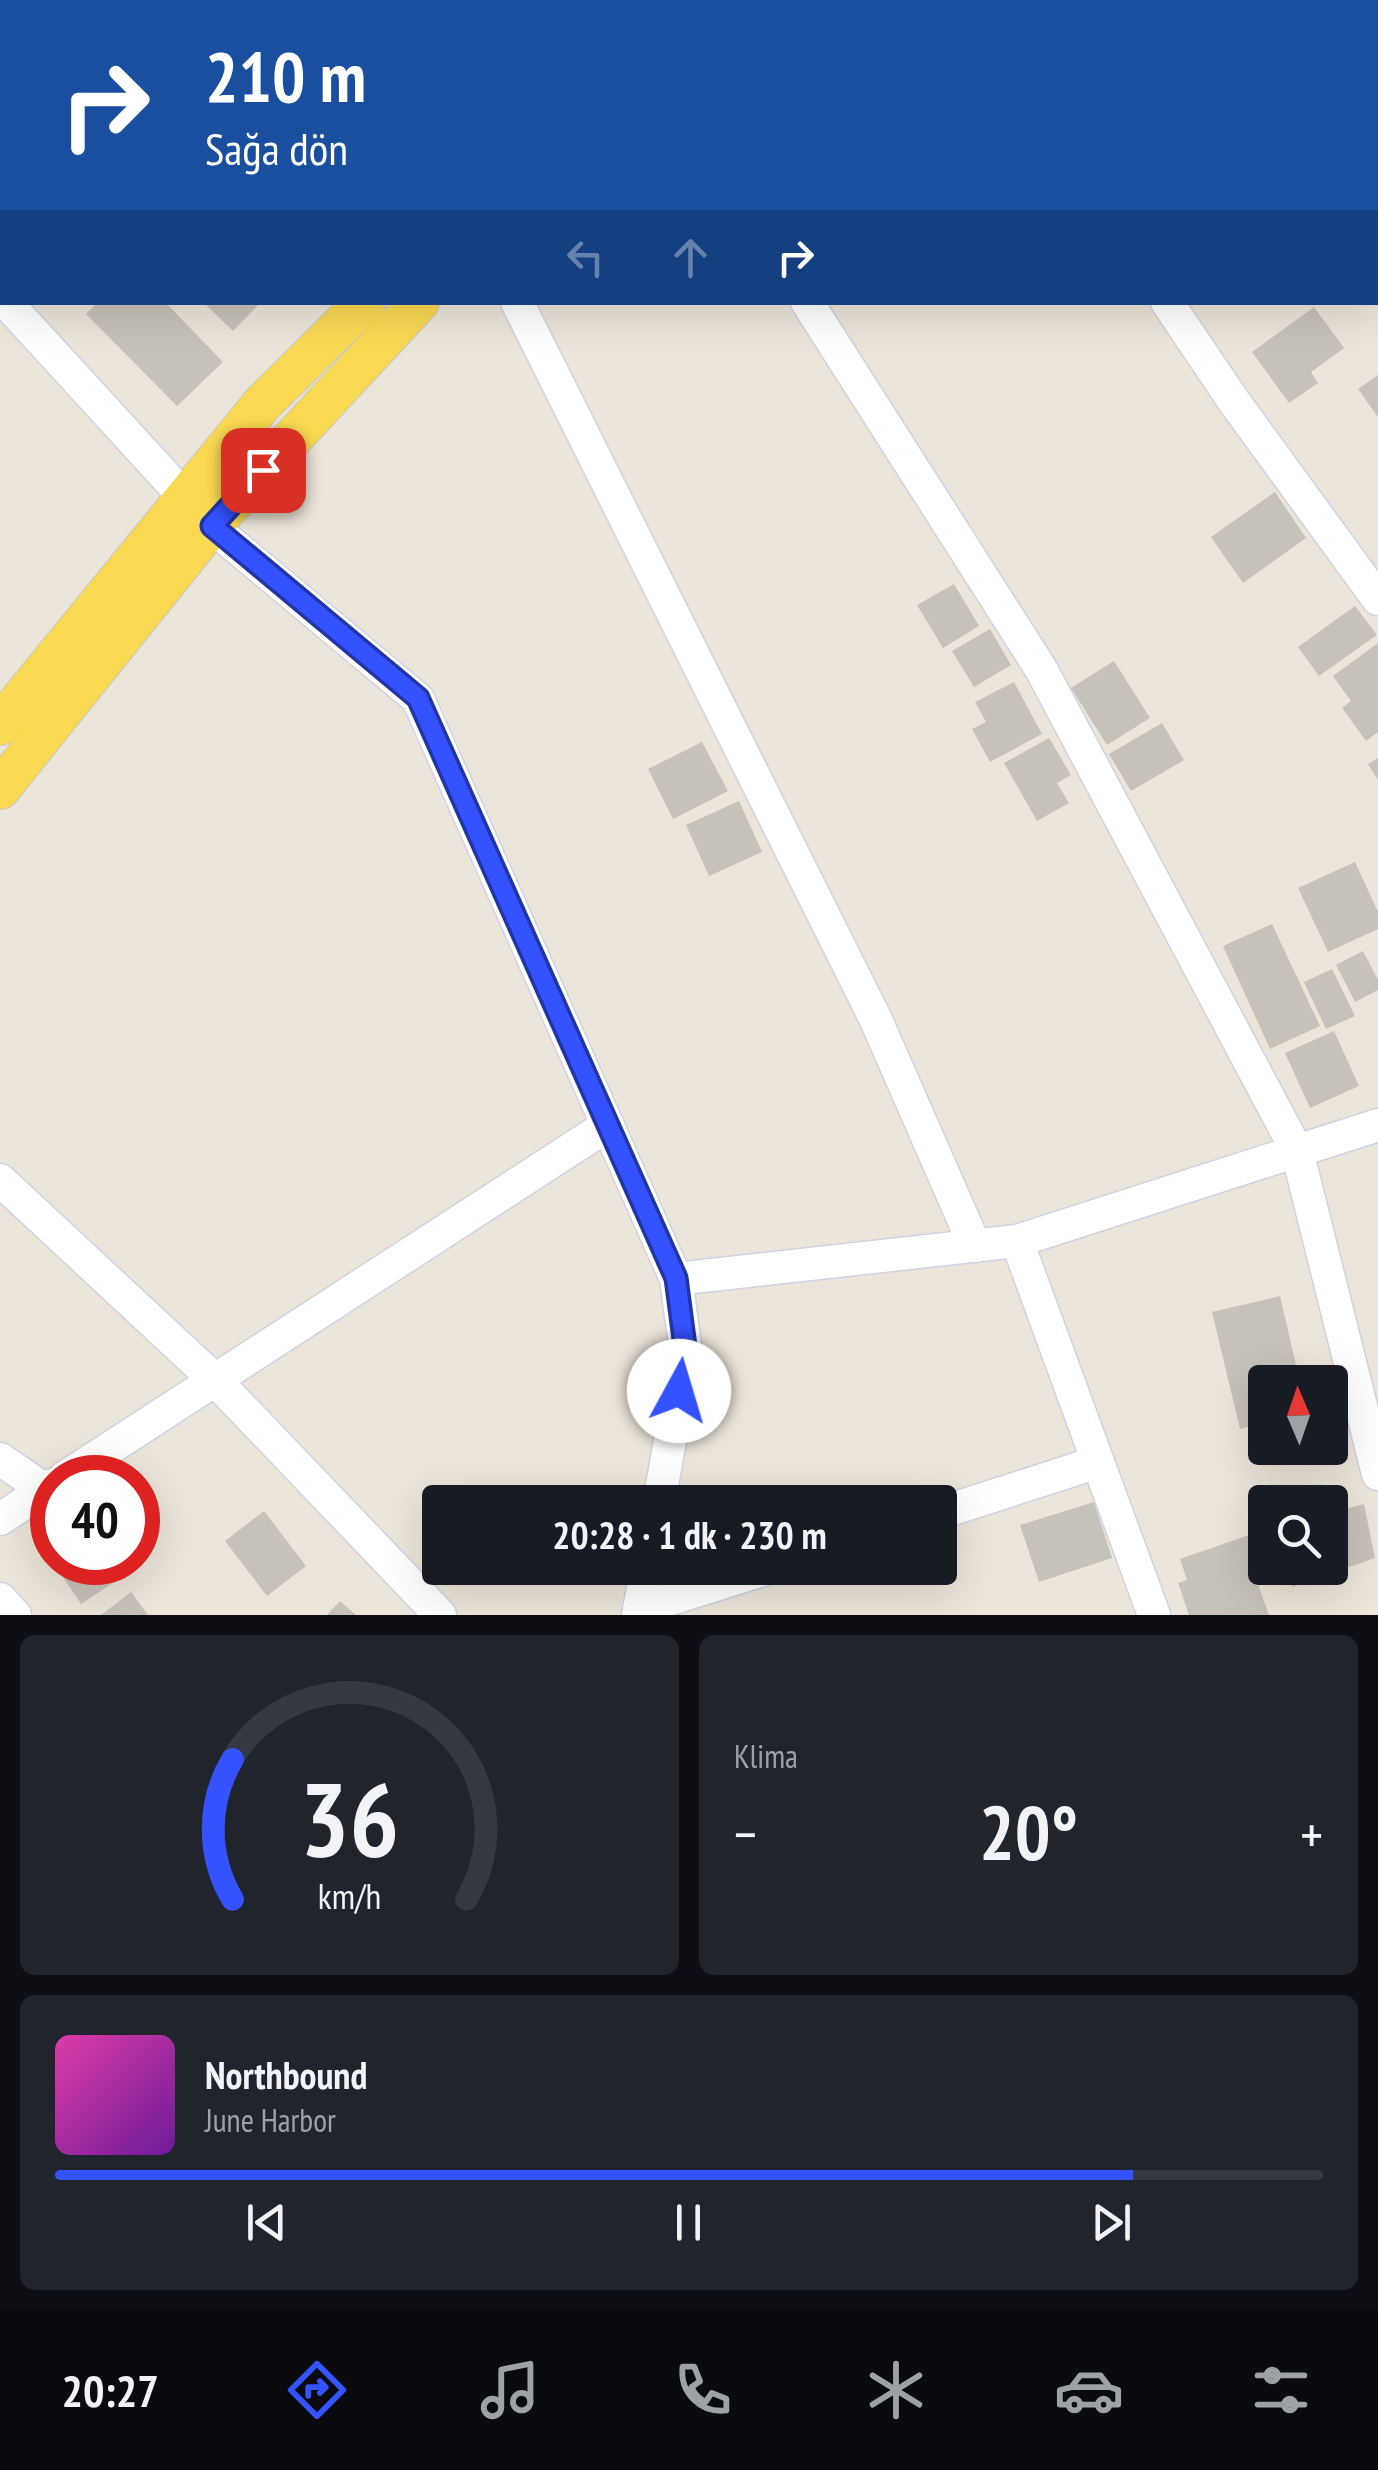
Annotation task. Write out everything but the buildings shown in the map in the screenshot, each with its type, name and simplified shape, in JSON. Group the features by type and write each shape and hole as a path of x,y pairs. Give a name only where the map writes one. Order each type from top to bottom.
{"main road":[{"path":"0,790 198,511 262,404 362,305"},
{"path":"0,725 198,511 415,305"}],"street":[{"path":"9,305 198,511 418,698 676,1278 686,1354 662,1485"},
{"path":"518,305 876,1020 975,1246"},
{"path":"809,305 1041,669 1297,1151 1378,1474"},
{"path":"1170,305 1235,403 1378,599"},
{"path":"99,1455 608,1125"},
{"path":"676,1278 1018,1241 1378,1125"},
{"path":"0,1180 214,1380 440,1615"},
{"path":"1018,1241 1154,1615"},
{"path":"0,1459 30,1473"},
{"path":"957,1508 1098,1462"},
{"path":"0,1520 30,1500"},
{"path":"644,1585 639,1612 719,1585"},
{"path":"0,1599 14,1615"}],"route":[{"path":"263,470 212,526 418,698 676,1278 686,1354 679,1391"}]}
